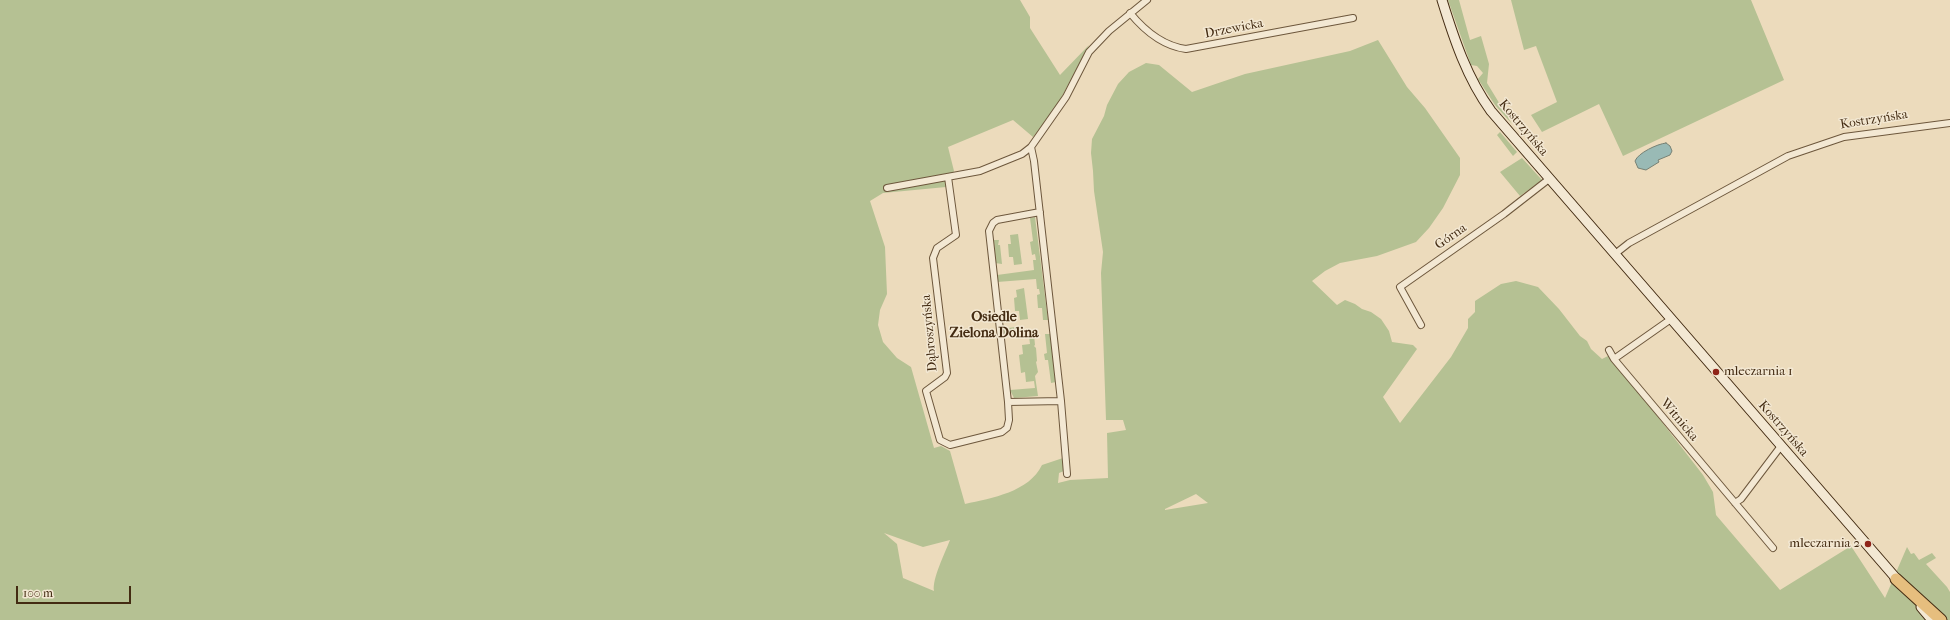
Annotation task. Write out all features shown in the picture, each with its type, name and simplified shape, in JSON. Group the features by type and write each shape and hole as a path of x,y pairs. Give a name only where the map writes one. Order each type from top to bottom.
{"highway":[{"path":"1896,579 1942,620"}],"main road":[{"name":"Kostrzyńska","path":"1442,0 1463,61 1475,87 1491,112 1932,620"}],"street":[{"path":"887,188 980,171 1022,154 1031,147 1066,97 1089,52 1130,12 1147,0"},
{"name":"Drzewicka","path":"1130,12 1138,23 1159,39 1170,46 1186,49 1353,18"},
{"name":"Kostrzyńska","path":"1615,254 1629,243 1788,156 1844,137 1950,122"},
{"path":"1031,147 1040,212 1061,401 1067,474"},
{"name":"Dąbroszyńska","path":"948,177 956,235 937,248 934,252 933,258 947,373 945,377 926,391 940,440 950,445 1002,432 1007,428 1009,420 1008,402 989,231 993,223 997,220 1040,212"},
{"name":"Górna","path":"1421,325 1400,286 1504,214 1549,179"},
{"path":"1614,359 1670,319"},
{"name":"Witnicka","path":"1608,350 1773,548"},
{"path":"1008,402 1061,401"},
{"path":"1735,503 1741,499 1781,446"}],"green space":[{"path":"0,0 1020,0 1030,17 1030,28 1060,75 1089,45 1057,106 1033,137 1013,120 948,147 954,171 946,187 883,193 870,201 885,247 887,294 880,310 878,325 883,342 897,358 911,367 934,448 941,446 950,451 965,504 998,496 1019,488 1036,474 1042,465 1063,458 1064,471 1059,473 1058,483 1070,480 1108,478 1107,433 1126,430 1123,420 1106,420 1101,273 1103,252 1094,191 1091,153 1092,139 1118,84 1129,72 1146,63 1159,65 1192,92 1245,74 1350,51 1378,40 1407,87 1425,108 1460,158 1460,175 1443,208 1429,228 1416,242 1377,256 1340,263 1325,271 1312,281 1337,305 1345,300 1371,312 1381,319 1389,331 1392,342 1413,345 1417,349 1383,397 1400,423 1451,357 1468,328 1468,319 1475,312 1475,301 1501,284 1516,281 1538,287 1559,309 1580,336 1587,341 1591,349 1602,359 1610,355 1703,475 1713,492 1716,515 1780,590 1851,546 1885,598 1907,547 1911,554 1914,553 1919,560 1932,553 1936,558 1926,564 1950,592 1950,620 0,620","holes":["1196,494 1208,503 1165,510 1165,509","884,533 923,547 950,540 937,573 934,591 903,578 897,544"]},
{"path":"1448,0 1459,0 1470,40 1481,36 1489,64 1487,83 1512,124 1495,105 1478,79 1483,73 1477,66 1471,65"},
{"path":"1511,0 1751,0 1784,80 1623,156 1599,104 1542,132 1531,115 1557,102 1536,46 1524,50"},
{"path":"1500,132 1517,152 1513,156 1497,135"},
{"path":"1522,158 1542,180 1520,196 1500,172"},
{"path":"1035,217 1048,320 1043,320 1042,308 1038,308 1037,295 1040,294 1039,289 1037,289 1036,279 997,282 997,275 1034,270 1033,260 1036,260 1035,254 1032,255 1030,242 1033,241 1030,218"},
{"path":"1018,234 1022,264 1014,265 1013,257 1009,257 1008,244 1011,244 1010,235"},
{"path":"994,240 999,240 998,245 1000,245 1002,264 995,263"},
{"path":"1024,288 1028,319 1020,320 1019,311 1015,311 1014,298 1017,297 1016,290"},
{"path":"1015,327 1019,328 1019,333 1003,335 1002,329"},
{"path":"1045,334 1050,334 1056,382 1051,383 1048,360 1045,360 1044,354 1047,353"},
{"path":"1034,335 1038,372 1035,376 1038,396 1014,398 1010,390 1035,388 1034,381 1026,382 1025,372 1021,373 1019,355 1023,354 1022,345 1030,344 1029,336"}],"water":[{"path":"1666,143 1670,146 1672,151 1670,155 1658,160 1659,162 1646,170 1638,168 1635,161 1640,155 1653,147"}],"place":[{"name":"mleczarnia 1","path":"1716,372"},
{"name":"mleczarnia 2","path":"1868,544"}],"district":[{"name":"Osiedle Zielona Dolina","path":"994,326"}]}
